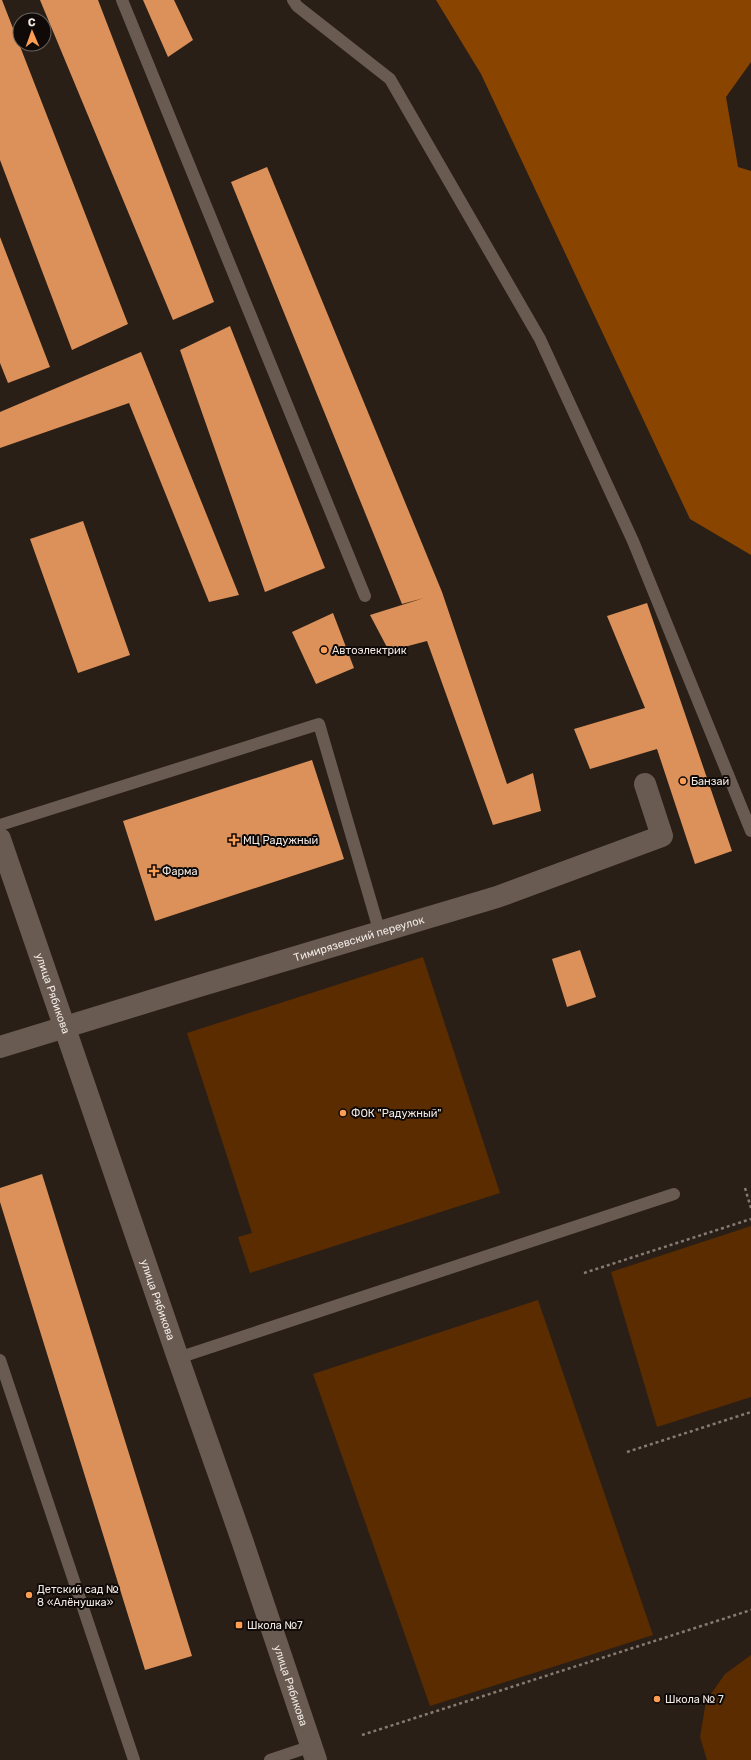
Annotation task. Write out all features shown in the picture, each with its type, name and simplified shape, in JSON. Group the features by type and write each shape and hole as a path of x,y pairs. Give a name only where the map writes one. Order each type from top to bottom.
{"street":[{"name":"Тимирязевский переулок","path":"0,1047 497,897 662,836 645,784"},
{"name":"улица Рябикова","path":"0,840 314,1753"}],"lane":[{"path":"122,0 365,596"},
{"path":"293,0 297,6 390,79 540,339 633,541 751,831"},
{"path":"0,825 320,724 380,933"},
{"path":"178,1358 674,1194"},
{"path":"0,1360 134,1760"},
{"path":"270,1760 314,1753"}],"path":[{"path":"744,1188 751,1208"},
{"path":"584,1273 751,1219"},
{"path":"627,1452 751,1412"},
{"path":"362,1735 751,1610"}],"shaded area":[{"path":"436,0 751,0 751,62 726,97 738,167 751,171 751,555 690,519 481,74"},
{"name":"ФОК \"Радужный\"","path":"423,957 500,1193 250,1273 238,1237 252,1233 187,1033"},
{"path":"751,1226 751,1397 657,1427 611,1272"},
{"path":"538,1300 653,1635 430,1706 313,1374"},
{"path":"751,1655 751,1760 707,1760 700,1737 706,1701 725,1674"}],"building":[{"path":"0,0 2,0 12,26 12,52 22,52 128,324 72,350 0,160"},
{"path":"40,0 98,0 214,302 173,320 52,29 52,12 45,12"},
{"path":"143,0 174,0 193,40 168,57"},
{"path":"267,167 442,592 507,784 533,773 541,811 493,825 427,641 389,651 370,615 424,598 402,604 231,182"},
{"path":"0,237 50,367 8,383 0,363"},
{"path":"230,326 325,568 265,592 180,350"},
{"path":"141,352 239,595 209,602 129,403 0,448 0,412"},
{"path":"83,521 130,655 78,673 30,539"},
{"path":"647,603 732,851 695,864 657,749 590,769 574,729 645,708 607,616"},
{"name":"Автоэлектрик","path":"333,613 354,668 316,684 292,632"},
{"name":"МЦ Радужный","path":"312,760 344,859 155,921 123,821"},
{"path":"580,950 596,997 567,1007 552,959"},
{"path":"42,1174 192,1656 145,1670 0,1202 0,1188"}],"place":[{"name":"Автоэлектрик","path":"324,650"},
{"name":"Банзай","path":"683,781"},
{"name":"МЦ Радужный","path":"234,840"},
{"name":"Фарма","path":"154,871"},
{"name":"ФОК \"Радужный\"","path":"343,1113"},
{"name":"Детский сад № 8 «Алёнушка»","path":"29,1595"},
{"name":"Школа №7","path":"239,1625"},
{"name":"Школа № 7","path":"657,1699"}]}
